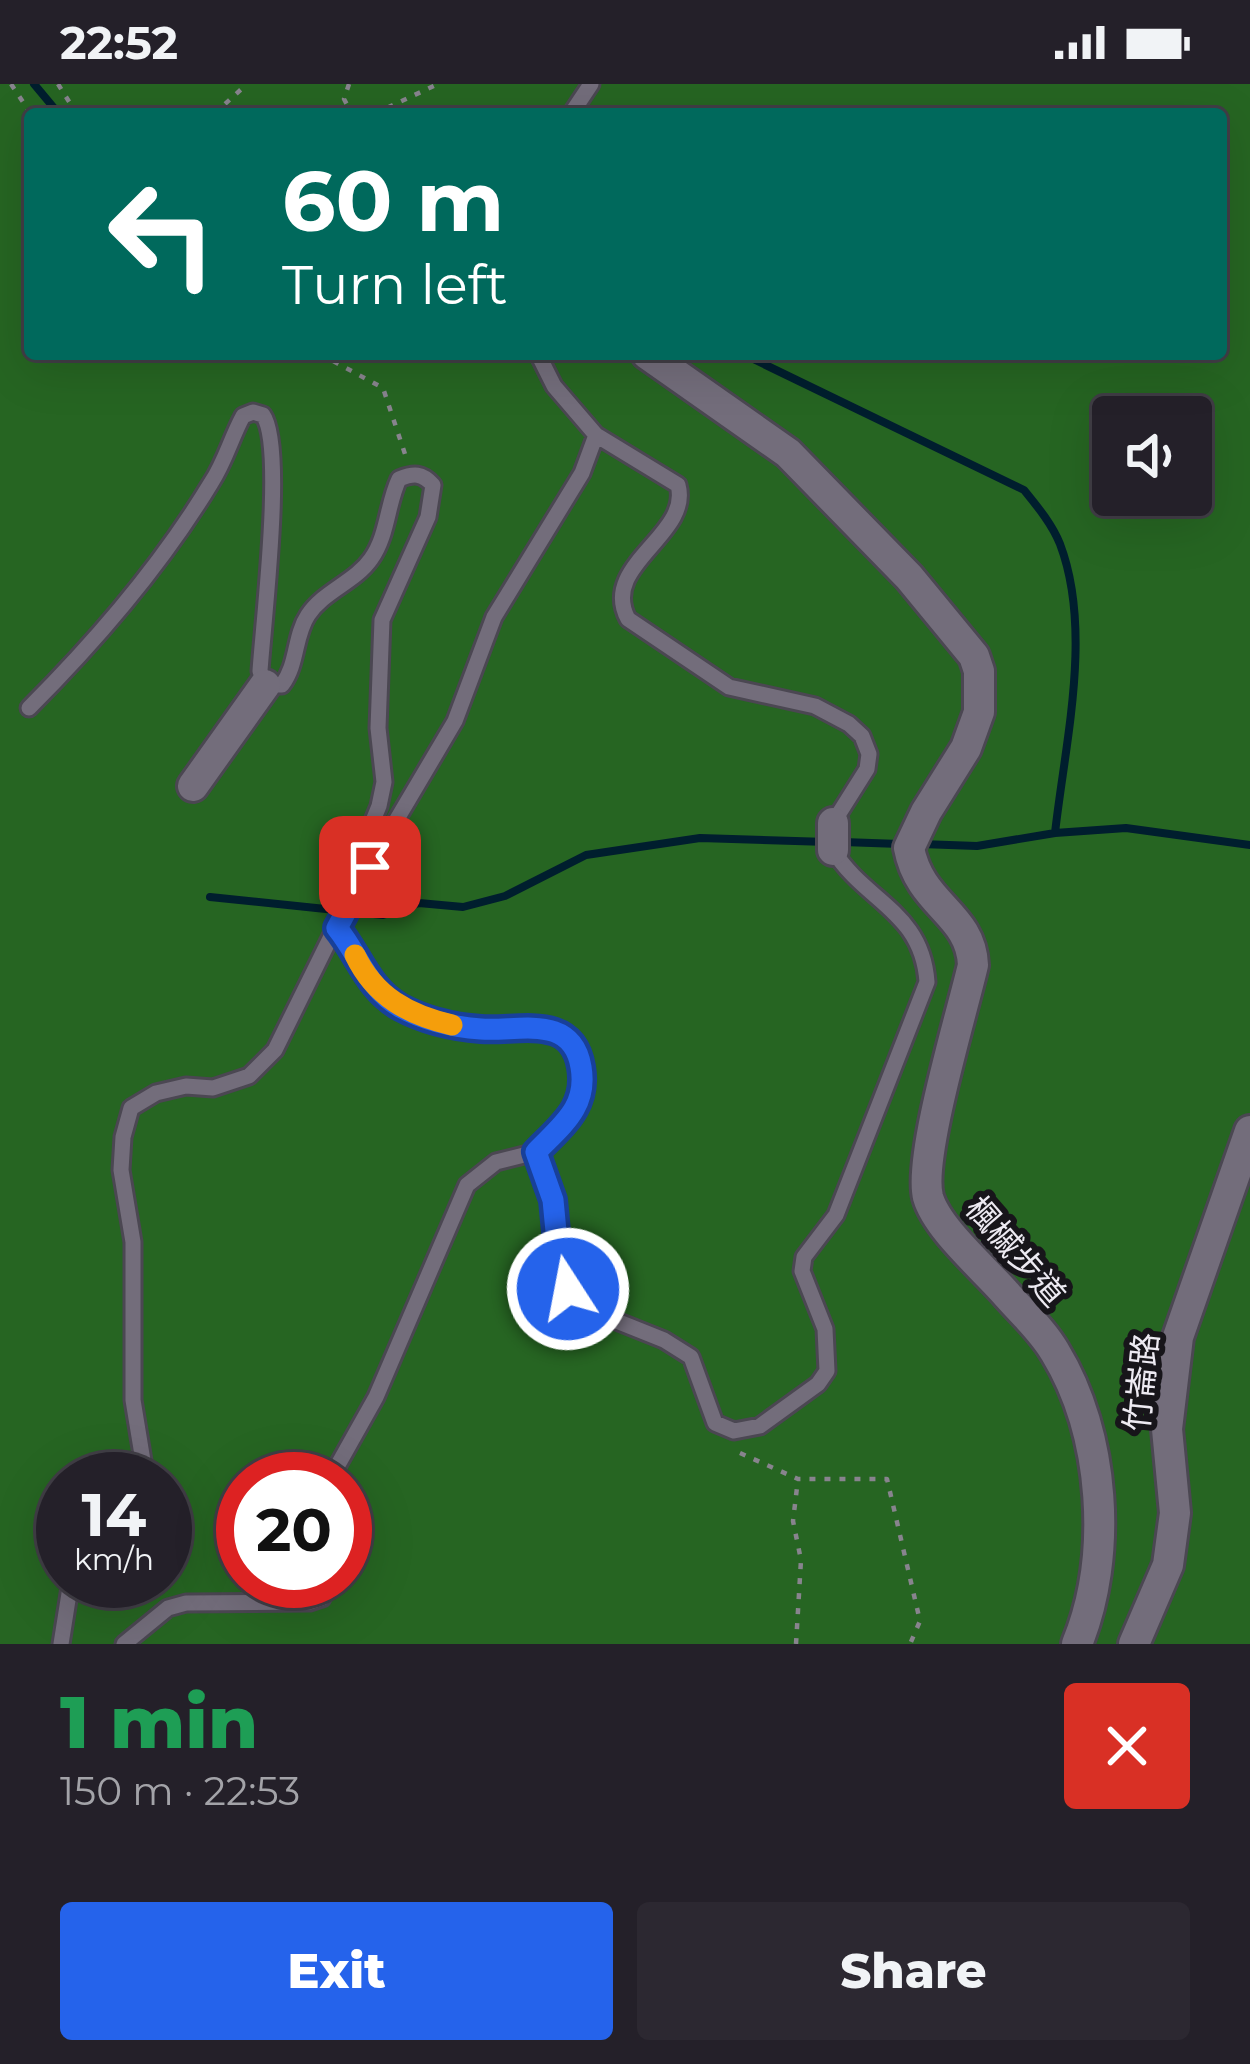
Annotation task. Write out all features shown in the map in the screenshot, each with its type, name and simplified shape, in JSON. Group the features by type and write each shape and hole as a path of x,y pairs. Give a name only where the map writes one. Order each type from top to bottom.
{"street":[{"name":"楓槭步道","path":"655,360 788,453 909,577 974,656 980,671 980,712 966,748 908,848 920,884 961,926 973,965 927,1162 929,1203 1054,1351 1081,1410 1094,1470 1098,1534 1097,1574 1077,1644"},
{"path":"194,786 265,686"},
{"name":"竹崙路","path":"1133,1644 1168,1565 1175,1513 1168,1429 1178,1337 1250,1130"}],"lane":[{"path":"536,1152 553,1200 560,1273 568,1289 599,1314 664,1340 691,1357 715,1423 749,1430 760,1426 818,1384 827,1371 825,1329 802,1271 804,1257 836,1215 927,982 921,947 912,929 843,866 833,836 867,770 869,754 862,736 815,706 729,687 628,620 622,608 623,583 673,515 681,494 678,485 596,435 554,386 541,360"},
{"path":"29,708 78,660 212,484 243,416 263,415 272,437 271,552 260,670 265,686 282,685 289,676 307,616 369,562 380,543 399,479 424,476 433,485 433,498 415,552 382,620 378,728 384,782 347,884 348,902"},
{"path":"142,1452 134,1400 133,1242 122,1170 123,1137 131,1108 156,1093 186,1086 213,1088 249,1076 275,1050 348,902 437,756 467,694 494,617 582,473 596,435"},
{"path":"337,928 377,990 400,1007 466,1028 535,1026 556,1031 572,1043 580,1060 582,1097 576,1111 536,1152 496,1162 467,1185 376,1397 345,1452"},
{"path":"124,1644 168,1608 216,1600"},
{"path":"61,1644 67,1608"}],"path":[{"path":"58,84 73,108"},
{"path":"221,108 247,84"},
{"path":"387,108 438,84"},
{"path":"331,360 382,388 412,474"},
{"path":"724,1428 726,1447 798,1479 887,1479 920,1621 910,1644"},
{"path":"796,1644 801,1560 793,1521 798,1479"}],"green space":[{"path":"0,84 1250,84 1250,1644 0,1644"}],"waterway":[{"path":"34,84 54,108"},
{"path":"755,360 1024,490 1049,522 1070,578 1076,650 1055,833"},
{"path":"921,844 977,846 1126,828 1250,845"},
{"path":"210,897 383,915 419,903 463,907 505,896 586,855 700,838 828,842"},
{"path":"843,842 900,844"}],"slow traffic":[{"path":"355,955 377,990 400,1007 452,1025"}],"route":[{"path":"370,867 337,928 377,990 430,1020 488,1030 535,1026 556,1031 572,1043 580,1060 582,1097 576,1111 536,1152 553,1200 560,1273 568,1289"}]}
